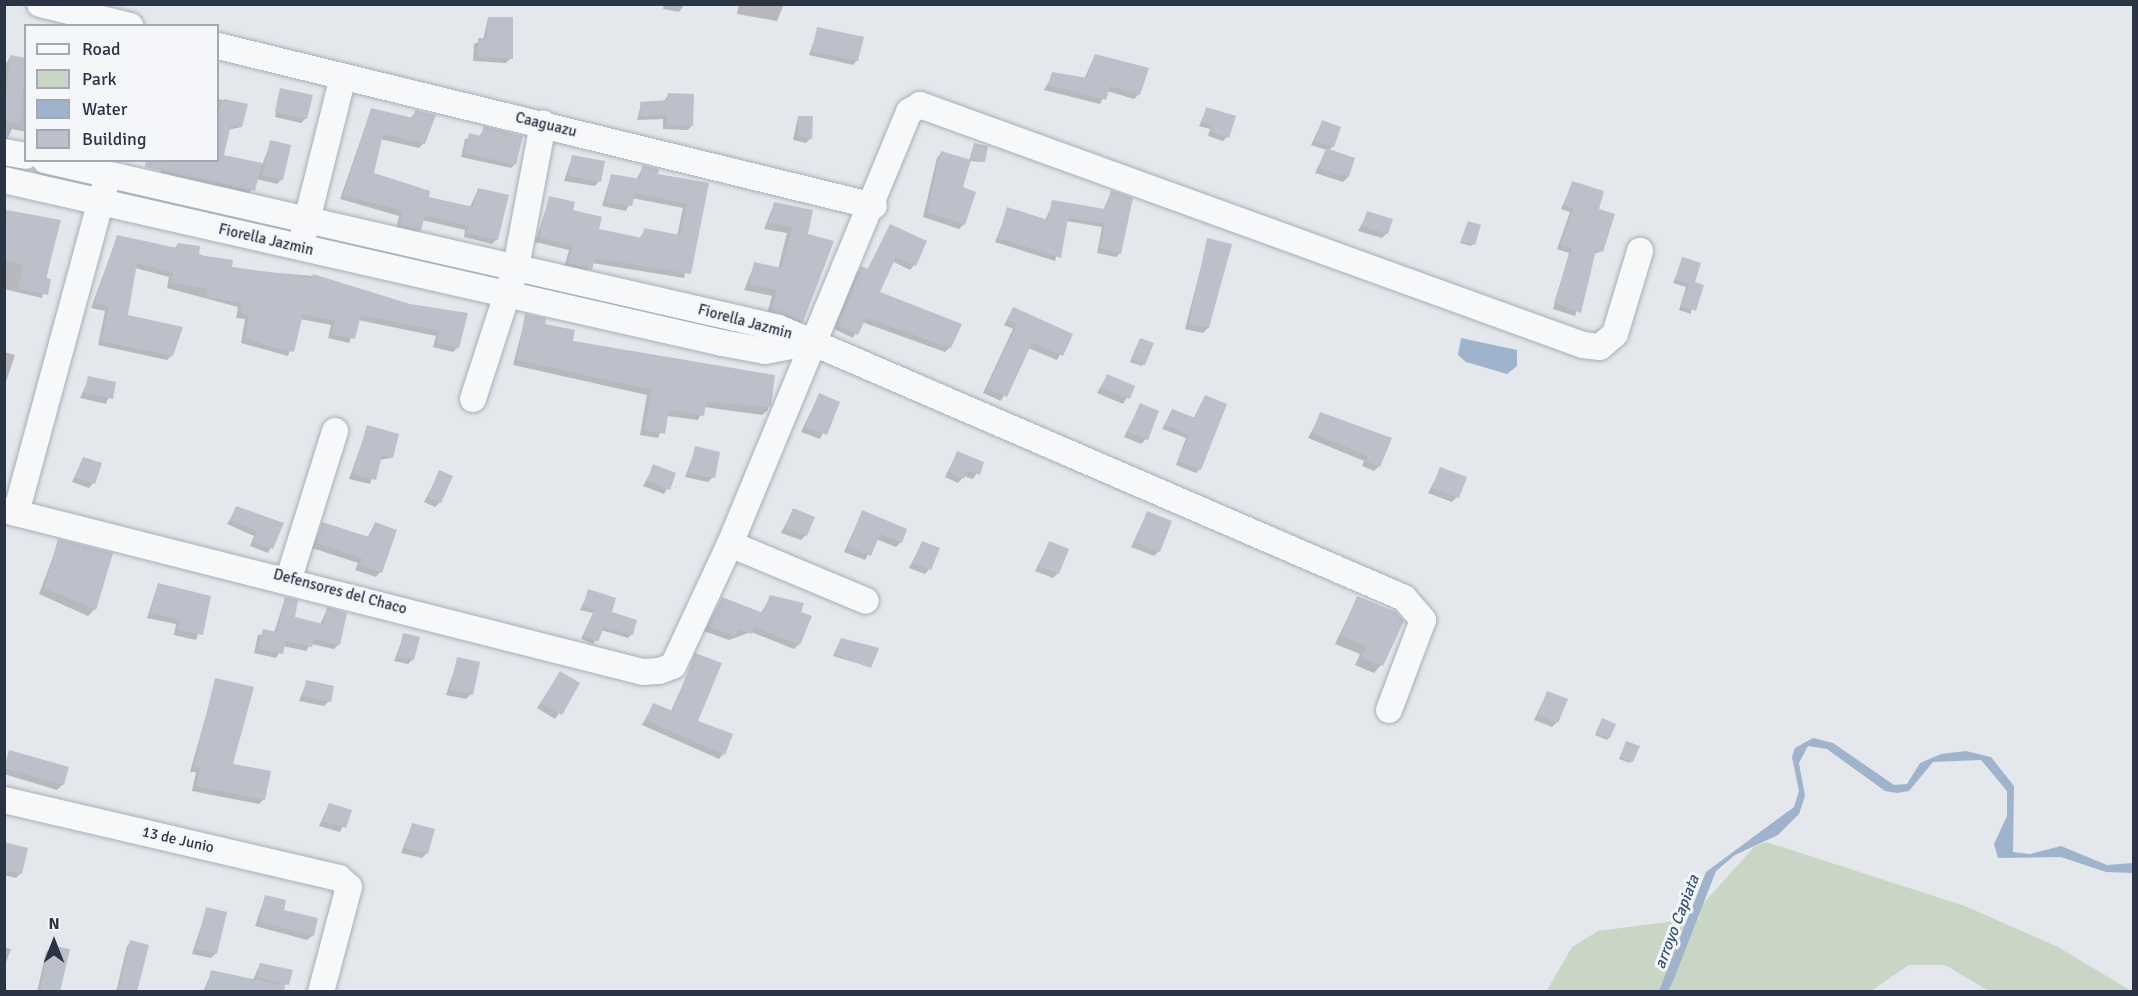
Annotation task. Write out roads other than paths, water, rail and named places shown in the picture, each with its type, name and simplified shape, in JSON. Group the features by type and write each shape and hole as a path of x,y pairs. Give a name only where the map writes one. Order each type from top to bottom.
{"street":[{"path":"40,4 122,24"},
{"name":"Caaguazu","path":"219,46 874,206"},
{"path":"301,248 343,76"},
{"path":"866,601 730,544 812,342 874,206 909,112 928,105 1583,345 1600,347 1615,334 1640,251"},
{"path":"473,399 516,267 543,124"},
{"path":"4,152 24,156"},
{"name":"Fiorella Jazmin","path":"64,162 110,167 307,219 773,326 812,342"},
{"path":"10,511 110,167"},
{"name":"Fiorella Jazmin","path":"4,180 507,296 765,351 812,342"},
{"path":"812,342 1380,587 1416,607 1423,620 1389,710"},
{"path":"289,578 335,431"},
{"name":"Defensores del Chaco","path":"10,511 289,578 643,672 674,666 730,544"},
{"name":"13 de Junio","path":"4,800 327,873 348,887 321,992"}],"water":[{"path":"1461,338 1517,350 1517,366 1507,374 1466,362 1458,355"},
{"path":"1813,738 1833,743 1894,785 1907,784 1920,763 1941,754 1966,751 1991,757 2014,786 2013,852 2030,854 2061,846 2107,865 2133,863 2133,873 2106,872 2061,857 1998,858 1994,844 2007,816 2007,791 1981,760 1933,762 1909,791 1897,793 1885,791 1827,749 1808,746 1799,763 1805,796 1799,814 1778,835 1735,855 1716,871 1674,979 1668,991 1659,991 1706,872 1794,807 1799,791 1792,757 1795,748"}],"water label":[{"name":"arroyo Capiata","path":"1677,922"}]}
